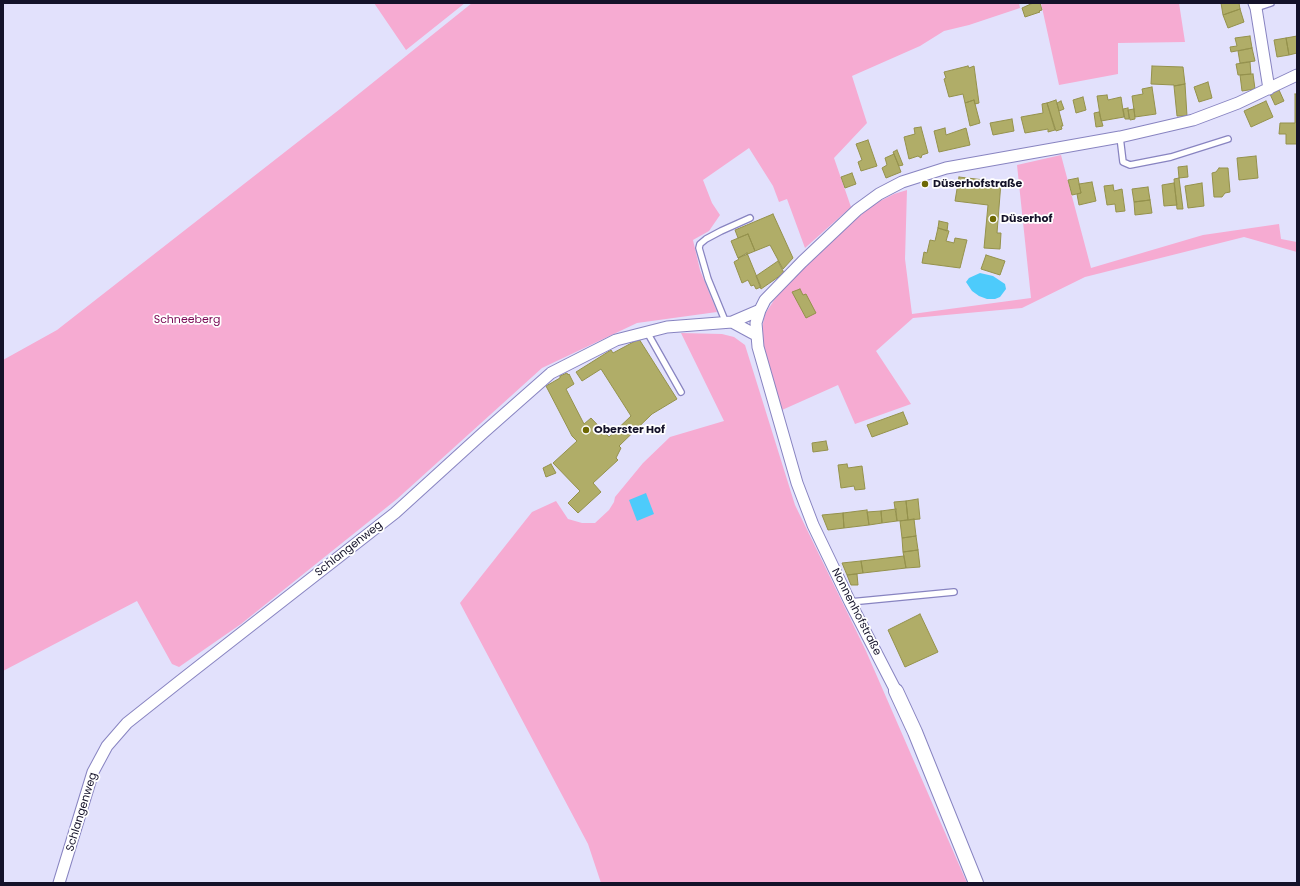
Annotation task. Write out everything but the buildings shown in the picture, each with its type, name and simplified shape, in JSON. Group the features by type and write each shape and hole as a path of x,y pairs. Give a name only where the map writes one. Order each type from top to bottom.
{"street":[{"path":"1255,5 1269,89"},
{"path":"729,322 760,310 765,300 828,236 857,210 879,194 902,182 946,168 1120,137 1193,120 1238,104 1297,75"},
{"name":"Nonnenhofstraße","path":"760,310 756,323 758,347 797,483 813,525 915,732 976,883"},
{"path":"729,322 756,335"},
{"name":"Schlangenweg","path":"59,883 93,772 107,746 127,723 395,513 551,373 616,340 667,327 729,322"}],"lane":[{"path":"1255,5 1271,3"},
{"path":"1120,137 1123,162 1130,165 1171,157 1228,139"},
{"path":"729,322 708,279 699,248 700,244 706,239 750,218"},
{"path":"647,332 681,392"},
{"path":"850,602 954,592"}],"green space":[{"path":"374,3 465,3 406,50"},
{"name":"Schneeberg","path":"472,3 1019,3 1020,8 969,25 944,31 920,46 852,76 867,123 834,158 851,207 805,248 787,199 779,202 773,186 749,148 703,180 712,203 720,215 709,231 693,240 700,270 717,312 637,323 542,368 397,499 241,624 179,667 172,664 137,601 3,671 3,360 57,330 340,109"},
{"path":"1041,3 1179,3 1185,42 1118,43 1118,74 1059,85"},
{"path":"1061,155 1091,268 1203,235 1279,224 1281,239 1297,242 1297,252 1244,237 1085,277 1022,308 913,318 876,351 911,404 855,424 838,385 782,410 763,344 762,328 765,314 778,294 796,274 850,224 874,204 894,194 907,190 905,259 912,314 1031,298 1017,165"},
{"path":"681,333 722,334 734,337 745,345 795,505 866,651 967,883 601,883 588,844 460,603 532,512 556,501 568,519 582,523 595,523 609,510 615,497 643,463 670,437 724,421"}],"water":[{"path":"980,273 993,276 1005,284 1006,289 1000,297 995,299 987,299 972,291 966,282 969,278"},
{"path":"646,493 654,514 637,521 629,500"}],"place":[{"name":"Düserhofstraße","path":"925,184"},
{"name":"Düserhof","path":"993,219"},
{"name":"Oberster Hof","path":"586,430"}]}
